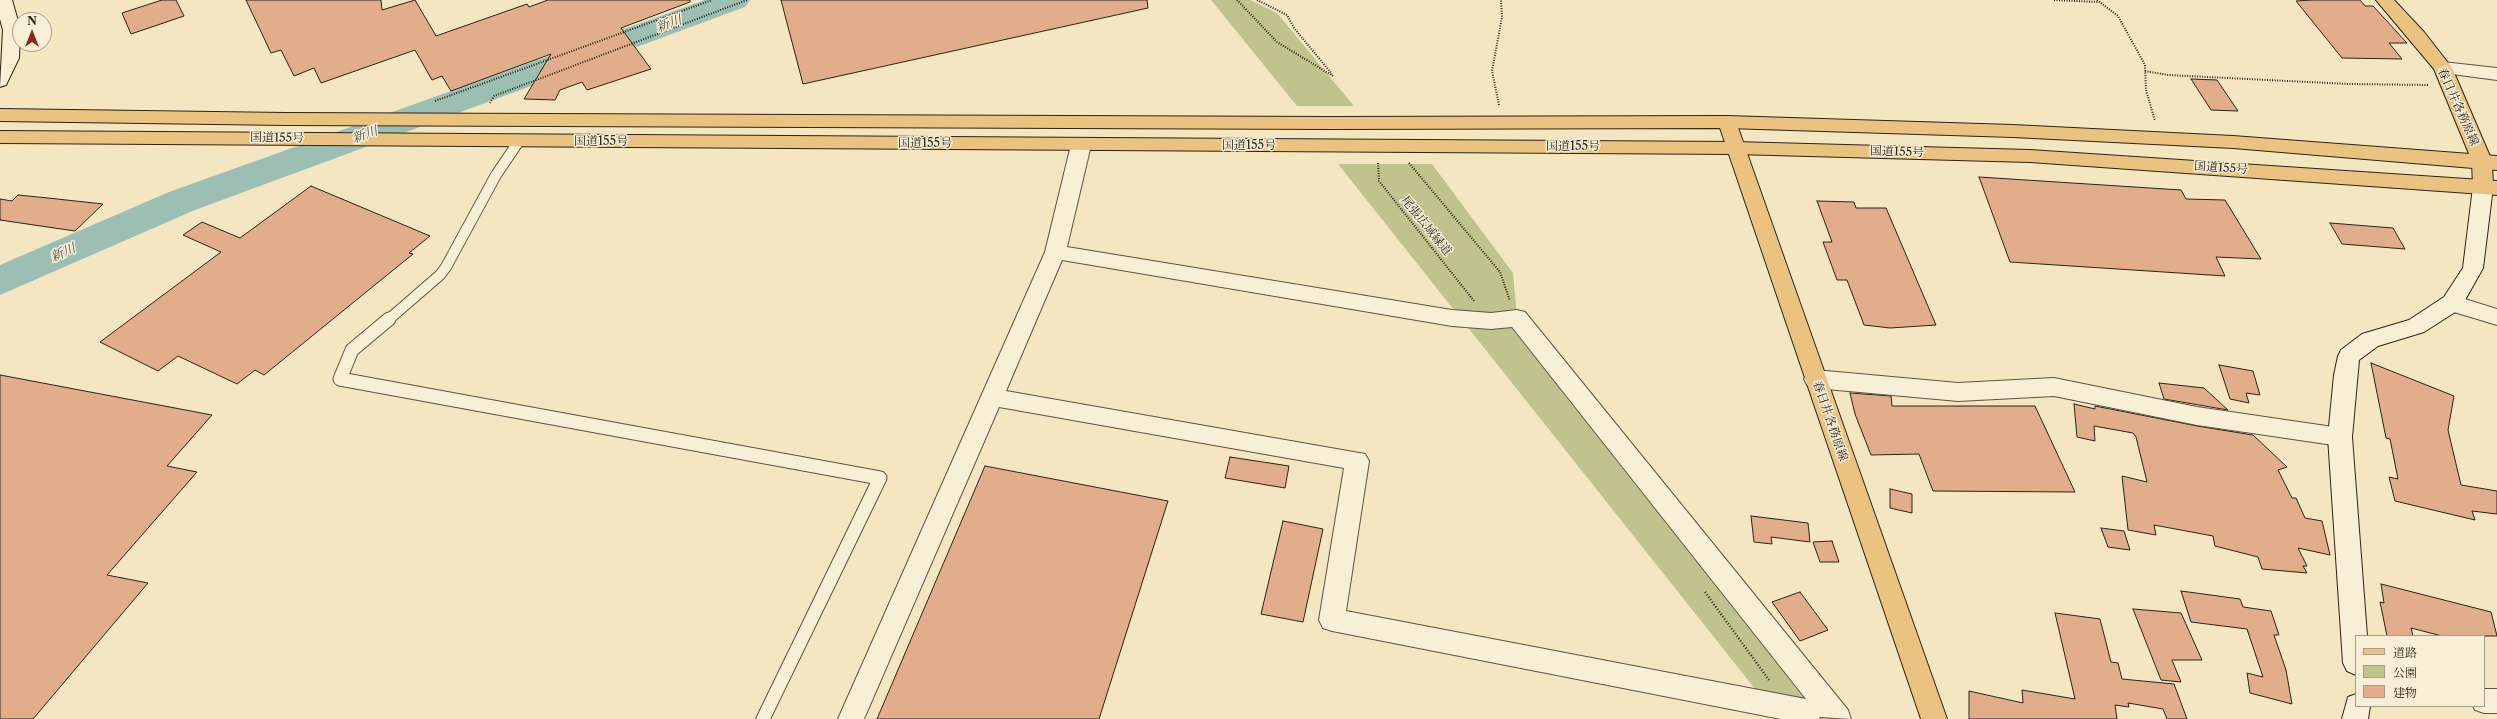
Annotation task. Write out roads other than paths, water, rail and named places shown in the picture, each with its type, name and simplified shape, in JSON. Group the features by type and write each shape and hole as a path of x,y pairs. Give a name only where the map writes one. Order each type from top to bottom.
{"main road":[{"name":"春日井各務原線","path":"2385,0 2418,36 2443,68 2450,86 2490,162"},
{"name":"国道155号","path":"0,115 388,120 482,114 1727,122 2021,131 2240,143 2490,162"},
{"name":"春日井各務原線","path":"1727,122 1934,719"},
{"name":"国道155号","path":"0,137 1735,148 2030,156 2490,188"},
{"path":"2490,162 2490,188"}],"street":[{"path":"0,81 10,58 12,30 3,0"},
{"path":"2443,68 2497,74"},
{"path":"851,719 1055,252 1081,145"},
{"path":"2355,649 2340,437 2344,375 2349,356 2370,340 2416,326 2452,303 2473,268 2490,188"},
{"path":"1055,252 1452,318 1491,321 1516,318 1570,382 1838,719"},
{"path":"2452,303 2497,317"},
{"path":"1815,379 1958,392 2054,387 2197,416 2340,437"},
{"path":"992,397 1357,461 1332,620 1809,712"},
{"path":"2485,701 2497,701"},
{"path":"2356,719 2357,707"}],"lane":[{"path":"519,141 496,175 446,267 440,274 352,350 340,379 880,478 763,719"}],"waterway":[{"name":"新川","path":"0,281 182,201 734,0"}]}
